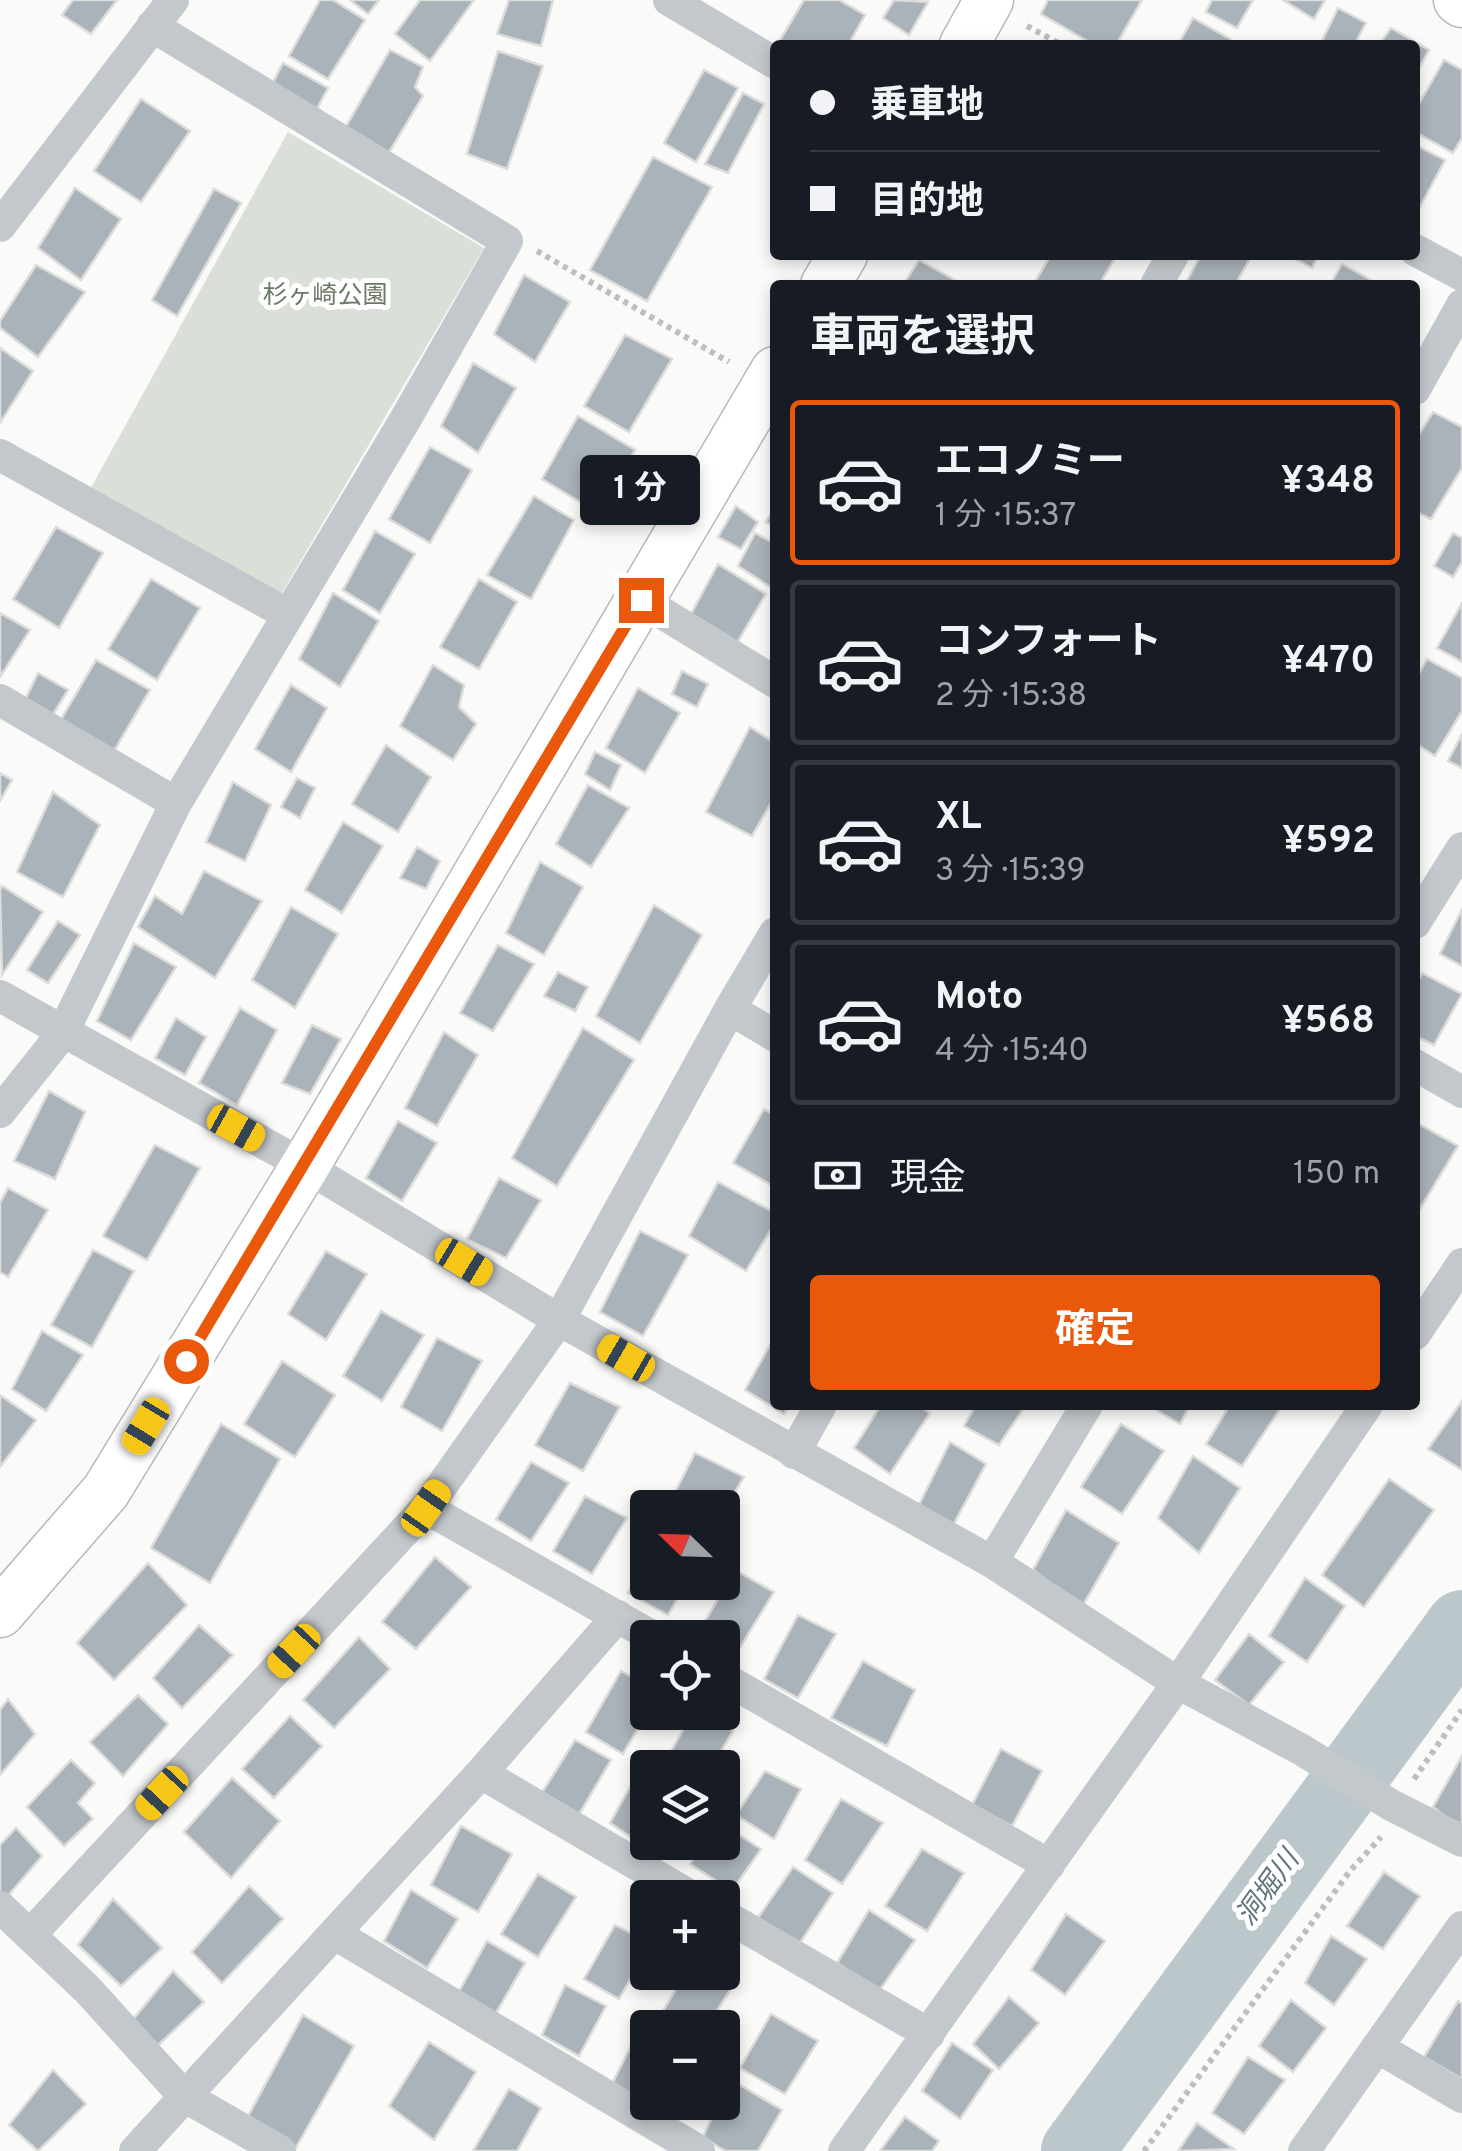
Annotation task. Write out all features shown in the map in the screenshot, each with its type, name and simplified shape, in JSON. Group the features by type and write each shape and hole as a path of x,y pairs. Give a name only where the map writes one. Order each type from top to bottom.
{"street":[{"path":"0,226 173,0"},
{"path":"670,0 770,61"},
{"path":"971,40 1008,13"},
{"path":"0,1112 62,1034 176,803 406,420 507,241 152,26"},
{"path":"1420,253 1462,275"},
{"path":"1420,380 1462,305"},
{"path":"0,1613 106,1491 305,1166 641,600 758,370"},
{"path":"0,455 287,614"},
{"path":"641,600 770,679"},
{"path":"0,700 176,803"},
{"path":"1420,915 1462,848"},
{"path":"30,1936 426,1508 560,1320 770,942"},
{"path":"0,996 62,1034 305,1166 560,1320 992,1562 1178,1683 1302,1750 1396,1808 1462,1840"},
{"path":"730,1009 770,1033"},
{"path":"1420,1068 1462,1092"},
{"path":"1420,1320 1462,1264"},
{"path":"794,1453 819,1410"},
{"path":"992,1562 1084,1410"},
{"path":"844,2151 1178,1683 1364,1410"},
{"path":"426,1508 630,1623"},
{"path":"136,2151 481,1773 618,1616"},
{"path":"740,1686 1049,1864"},
{"path":"481,1773 663,1880"},
{"path":"0,1907 88,1990 184,2096 280,2151"},
{"path":"740,1924 929,2034"},
{"path":"1304,2151 1462,1927"},
{"path":"335,1934 700,2151"},
{"path":"1377,2047 1462,2097"}],"path":[{"path":"1008,13 1054,40"},
{"path":"507,241 531,248 758,370"},
{"path":"1144,2151 1350,1871 1371,1850 1462,1710"}],"green space":[{"name":"杉ヶ崎公園","path":"288,132 484,248 279,598 88,493"}],"building":[{"path":"73,0 117,0 91,34 62,15"},
{"path":"320,0 333,0 365,20 328,79 289,56"},
{"path":"350,0 379,0 368,14"},
{"path":"420,0 474,0 430,61 395,34"},
{"path":"509,0 553,0 541,46 497,34"},
{"path":"804,0 839,0 865,15 851,40 780,40"},
{"path":"894,0 928,2 909,35 883,18"},
{"path":"1048,0 1142,0 1119,40 1085,40 1041,14"},
{"path":"1212,0 1253,0 1237,28 1206,12"},
{"path":"1283,0 1325,0 1314,19"},
{"path":"1338,8 1366,23 1357,40 1322,40"},
{"path":"1193,18 1230,39 1229,40 1181,40"},
{"path":"1391,28 1412,40 1383,40"},
{"path":"1420,45 1429,50 1420,66"},
{"path":"390,50 423,67 415,87 423,96 388,154 344,130"},
{"path":"498,51 543,66 507,169 467,154"},
{"path":"1444,60 1462,70 1462,138 1453,153 1420,135 1420,102"},
{"path":"283,63 328,88 313,116 270,88"},
{"path":"704,70 738,88 696,162 664,143"},
{"path":"743,93 764,104 728,173 705,164"},
{"path":"141,99 190,131 141,202 94,171"},
{"path":"1420,148 1445,160 1420,207"},
{"path":"653,157 712,187 647,301 590,270"},
{"path":"75,188 121,219 81,280 38,248"},
{"path":"214,189 241,203 177,316 152,300"},
{"path":"919,260 955,280 906,280"},
{"path":"1048,260 1114,260 1102,280 1036,280"},
{"path":"1198,260 1249,260 1238,280 1187,280"},
{"path":"1297,260 1316,260 1312,268"},
{"path":"1342,264 1371,280 1333,280"},
{"path":"36,265 85,292 38,357 0,328 0,321"},
{"path":"524,275 570,302 535,362 494,334"},
{"path":"625,335 672,359 629,432 584,406"},
{"path":"0,348 33,371 0,423"},
{"path":"473,363 516,388 478,453 441,426"},
{"path":"1433,412 1462,427 1462,468 1431,519 1420,514 1420,433"},
{"path":"578,416 635,450 619,477 605,471 585,505 542,479"},
{"path":"430,447 472,470 430,543 389,519"},
{"path":"534,496 574,520 531,599 487,575"},
{"path":"736,506 758,522 741,549 718,537"},
{"path":"56,527 103,553 59,628 13,599"},
{"path":"375,531 415,554 380,613 343,590"},
{"path":"755,533 770,541 770,587 738,566"},
{"path":"1453,533 1462,538 1462,562 1453,577 1434,566"},
{"path":"718,564 766,594 737,643 690,616"},
{"path":"151,579 200,608 157,680 108,649"},
{"path":"479,579 517,602 479,669 440,647"},
{"path":"333,593 379,621 340,687 299,659"},
{"path":"1462,603 1462,662 1437,648"},
{"path":"0,613 30,630 0,677"},
{"path":"1427,659 1462,678 1462,711 1435,756 1420,746 1420,672"},
{"path":"96,660 150,690 114,751 60,721"},
{"path":"433,665 464,685 459,707 476,724 453,760 400,726"},
{"path":"682,671 708,684 697,707 672,694"},
{"path":"38,673 68,690 52,716 24,702"},
{"path":"291,685 327,708 291,772 255,749"},
{"path":"638,688 680,713 645,773 606,748"},
{"path":"750,727 770,740 770,805 752,836 706,812"},
{"path":"1462,734 1462,768 1448,761"},
{"path":"386,745 431,777 398,832 352,804"},
{"path":"595,752 621,765 610,790 585,774"},
{"path":"0,773 12,780 0,801"},
{"path":"297,778 315,788 300,818 281,807"},
{"path":"233,782 271,805 245,861 206,842"},
{"path":"588,785 629,808 591,867 556,844"},
{"path":"53,792 100,825 63,897 17,872"},
{"path":"343,822 383,846 342,913 305,890"},
{"path":"417,847 440,861 426,889 400,878"},
{"path":"540,862 583,887 544,955 506,933"},
{"path":"204,871 262,901 215,978 138,927 155,896 182,914"},
{"path":"2,886 43,912 2,975 0,890"},
{"path":"654,905 702,935 640,1043 596,1016"},
{"path":"291,907 338,934 295,1008 252,980"},
{"path":"1462,909 1462,966 1440,954"},
{"path":"58,921 80,935 48,983 27,970"},
{"path":"134,943 176,967 131,1040 97,1021"},
{"path":"498,945 534,964 493,1031 460,1013"},
{"path":"558,972 588,987 575,1011 544,996"},
{"path":"1422,973 1462,994 1434,1045 1420,1038"},
{"path":"240,1008 277,1030 237,1105 199,1083"},
{"path":"176,1018 206,1037 185,1075 155,1058"},
{"path":"312,1025 341,1039 310,1094 282,1083"},
{"path":"583,1028 634,1060 557,1186 512,1158"},
{"path":"444,1032 478,1055 437,1126 405,1108"},
{"path":"49,1091 85,1112 55,1179 14,1161"},
{"path":"764,1109 770,1113 770,1184 733,1163"},
{"path":"398,1121 437,1143 402,1201 366,1178"},
{"path":"1420,1125 1458,1146 1420,1209"},
{"path":"155,1145 200,1168 147,1260 103,1236"},
{"path":"499,1178 541,1200 506,1258 467,1239"},
{"path":"718,1182 770,1210 770,1231 746,1271 689,1236"},
{"path":"8,1188 48,1210 8,1277 0,1272 0,1203"},
{"path":"640,1231 688,1255 643,1336 600,1312"},
{"path":"93,1250 134,1271 92,1347 51,1325"},
{"path":"326,1251 367,1274 326,1340 288,1314"},
{"path":"381,1311 424,1335 382,1401 343,1376"},
{"path":"42,1331 83,1355 46,1411 12,1389"},
{"path":"437,1338 482,1361 442,1431 401,1407"},
{"path":"770,1345 770,1405 745,1390"},
{"path":"282,1361 335,1395 295,1457 244,1424"},
{"path":"570,1383 620,1407 583,1471 535,1445"},
{"path":"0,1395 36,1420 0,1467"},
{"path":"1462,1401 1462,1470 1428,1449"},
{"path":"878,1410 930,1413 890,1474 854,1448"},
{"path":"973,1410 1023,1410 999,1445 964,1426"},
{"path":"1156,1410 1187,1410 1180,1424"},
{"path":"1227,1410 1279,1410 1242,1466 1206,1444"},
{"path":"221,1424 280,1459 210,1583 151,1548"},
{"path":"1121,1424 1164,1451 1122,1514 1081,1487"},
{"path":"950,1442 986,1464 951,1529 917,1509"},
{"path":"695,1453 744,1477 736,1490 676,1490"},
{"path":"1193,1456 1240,1488 1199,1553 1158,1518"},
{"path":"531,1462 569,1483 531,1541 496,1519"},
{"path":"1389,1479 1434,1510 1364,1607 1322,1575"},
{"path":"585,1496 627,1518 592,1574 553,1551"},
{"path":"1066,1510 1119,1543 1082,1607 1033,1570"},
{"path":"435,1557 471,1587 416,1649 382,1622"},
{"path":"148,1563 187,1605 114,1680 77,1643"},
{"path":"740,1573 774,1592 740,1647 740,1620 706,1620 717,1600 740,1600"},
{"path":"1305,1578 1345,1606 1307,1662 1269,1636"},
{"path":"641,1600 677,1600 668,1615"},
{"path":"798,1615 836,1634 798,1698 764,1679"},
{"path":"199,1625 233,1655 182,1708 153,1678"},
{"path":"1249,1634 1284,1662 1249,1705 1215,1680"},
{"path":"359,1637 390,1669 334,1728 303,1700"},
{"path":"863,1661 915,1690 887,1746 831,1718"},
{"path":"621,1671 630,1676 630,1730 637,1730 623,1754 586,1732"},
{"path":"138,1695 168,1724 123,1776 90,1742"},
{"path":"8,1699 35,1734 0,1775 0,1710"},
{"path":"290,1716 322,1746 274,1798 242,1769"},
{"path":"683,1730 733,1731 722,1750 672,1750"},
{"path":"575,1740 611,1760 577,1818 540,1796"},
{"path":"1001,1749 1042,1771 1012,1826 972,1805"},
{"path":"1462,1756 1462,1825 1460,1828 1433,1807"},
{"path":"71,1760 95,1783 78,1803 93,1819 64,1846 27,1807"},
{"path":"765,1771 801,1789 774,1839 740,1818 740,1809"},
{"path":"232,1778 280,1821 231,1878 184,1832"},
{"path":"630,1787 630,1836 610,1823"},
{"path":"841,1799 883,1823 842,1884 805,1860"},
{"path":"461,1826 512,1854 478,1912 431,1885"},
{"path":"16,1828 42,1856 6,1898 0,1892 0,1845"},
{"path":"740,1836 761,1849 740,1880 715,1880 690,1864 693,1860 740,1860"},
{"path":"922,1849 964,1873 927,1931 885,1906"},
{"path":"793,1867 833,1893 796,1949 755,1922"},
{"path":"1384,1872 1420,1896 1383,1949 1347,1926"},
{"path":"538,1874 576,1897 538,1957 501,1934"},
{"path":"249,1886 283,1919 222,1983 192,1952"},
{"path":"411,1890 458,1919 427,1968 384,1941"},
{"path":"113,1899 162,1948 121,1986 78,1945"},
{"path":"869,1910 915,1940 879,1991 837,1963"},
{"path":"1066,1914 1105,1941 1065,1995 1031,1970"},
{"path":"615,1925 630,1933 630,1980 619,1999 584,1979"},
{"path":"1331,1936 1367,1959 1334,2005 1305,1983"},
{"path":"487,1941 525,1963 492,2020 456,1997"},
{"path":"173,1971 204,2002 155,2048 130,2023"},
{"path":"565,1985 606,2006 579,2056 542,2035"},
{"path":"675,1990 730,1990 717,2010 664,2010"},
{"path":"1009,1997 1039,2023 999,2069 973,2044"},
{"path":"1291,2000 1326,2028 1293,2072 1259,2046"},
{"path":"1458,2001 1462,2004 1462,2079 1424,2057"},
{"path":"771,2014 818,2041 785,2094 740,2068"},
{"path":"303,2015 354,2046 295,2149 247,2118"},
{"path":"429,2042 476,2072 434,2140 389,2106"},
{"path":"952,2043 993,2070 960,2119 922,2091"},
{"path":"630,2048 630,2098 611,2086"},
{"path":"1248,2057 1285,2080 1244,2134 1212,2113"},
{"path":"53,2070 86,2104 38,2151 9,2125"},
{"path":"740,2085 782,2110 758,2151 725,2151 703,2137 711,2120 740,2120"},
{"path":"509,2089 541,2108 517,2151 473,2151"},
{"path":"905,2117 939,2141 932,2151 880,2151"},
{"path":"1197,2123 1234,2149 1178,2151"}],"waterway":[{"name":"洞堀川","path":"1077,2151 1462,1626"}],"route":[{"path":"186,1361 641,600"}]}
